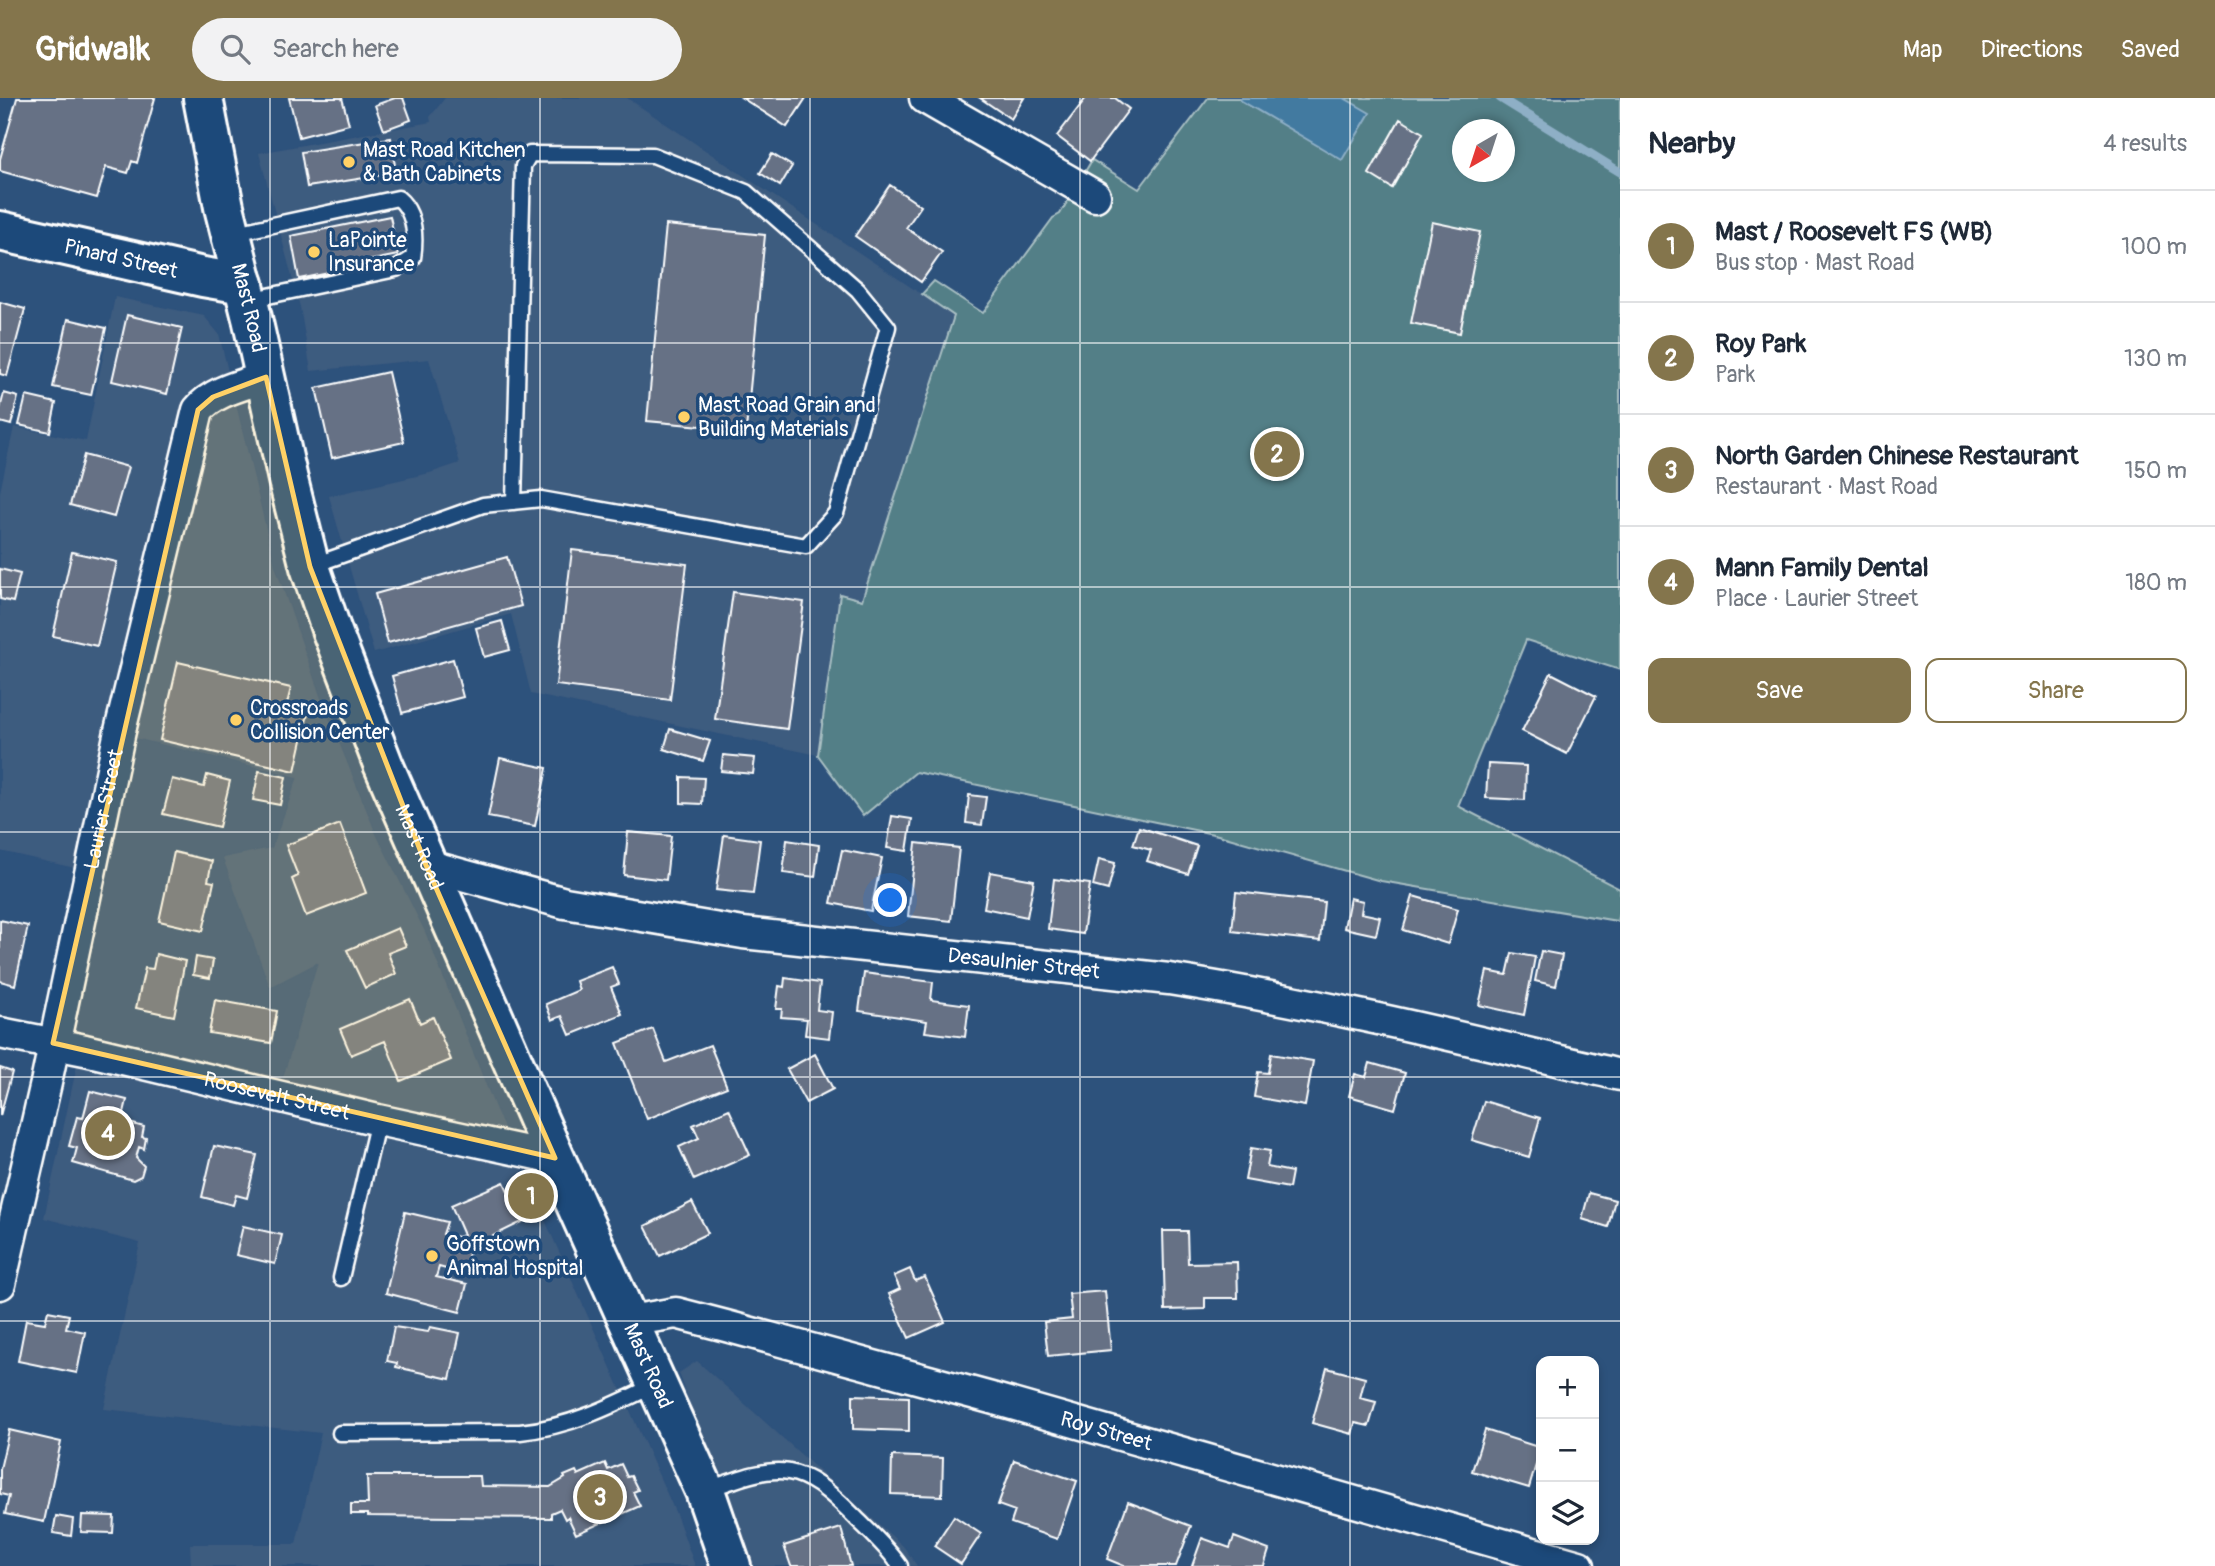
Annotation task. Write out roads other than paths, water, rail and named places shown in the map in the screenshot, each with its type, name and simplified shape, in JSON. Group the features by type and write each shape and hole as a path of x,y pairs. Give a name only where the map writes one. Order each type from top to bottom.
{"main road":[{"name":"Mast Road","path":"203,98 231,234 288,480 310,567 331,629 383,764 426,865 705,1491 732,1566"},
{"name":"Pinard Street","path":"0,231 203,277 246,292"}],"street":[{"path":"925,98 1094,196"},
{"name":"Laurier Street","path":"0,1284 120,731 198,410 204,402 213,397 266,377"},
{"name":"Desaulnier Street","path":"426,865 565,902 743,933 1169,979 1239,990 1620,1075"},
{"name":"Roosevelt Street","path":"0,1033 555,1158"},
{"name":"Roy Street","path":"629,1321 676,1313 991,1398 1579,1566"}],"lane":[{"path":"310,567 483,505 514,502 541,499 806,545 836,513 888,327 858,290 746,192 653,155 530,154 523,166 514,502"},
{"path":"231,234 398,198 407,205 416,240 413,258 396,269 246,292"},
{"path":"341,1278 378,1120"},
{"path":"340,1433 520,1432 548,1429 573,1422 658,1384"},
{"path":"705,1491 764,1471 804,1475 832,1493 900,1566"}],"waterway":[{"path":"1500,98 1620,172"}],"place":[{"name":"Mast Road Kitchen & Bath Cabinets","path":"349,162"},
{"name":"LaPointe Insurance","path":"314,252"},
{"name":"Mast Road Grain and Building Materials","path":"684,417"},
{"name":"Roy Park","path":"1277,454"},
{"name":"Crossroads Collision Center","path":"236,720"},
{"name":"Mann Family Dental","path":"108,1133"},
{"name":"Mast / Roosevelt FS (WB)","path":"531,1196"},
{"name":"Goffstown Animal Hospital","path":"432,1256"},
{"name":"North Garden Chinese Restaurant","path":"600,1497"}]}
